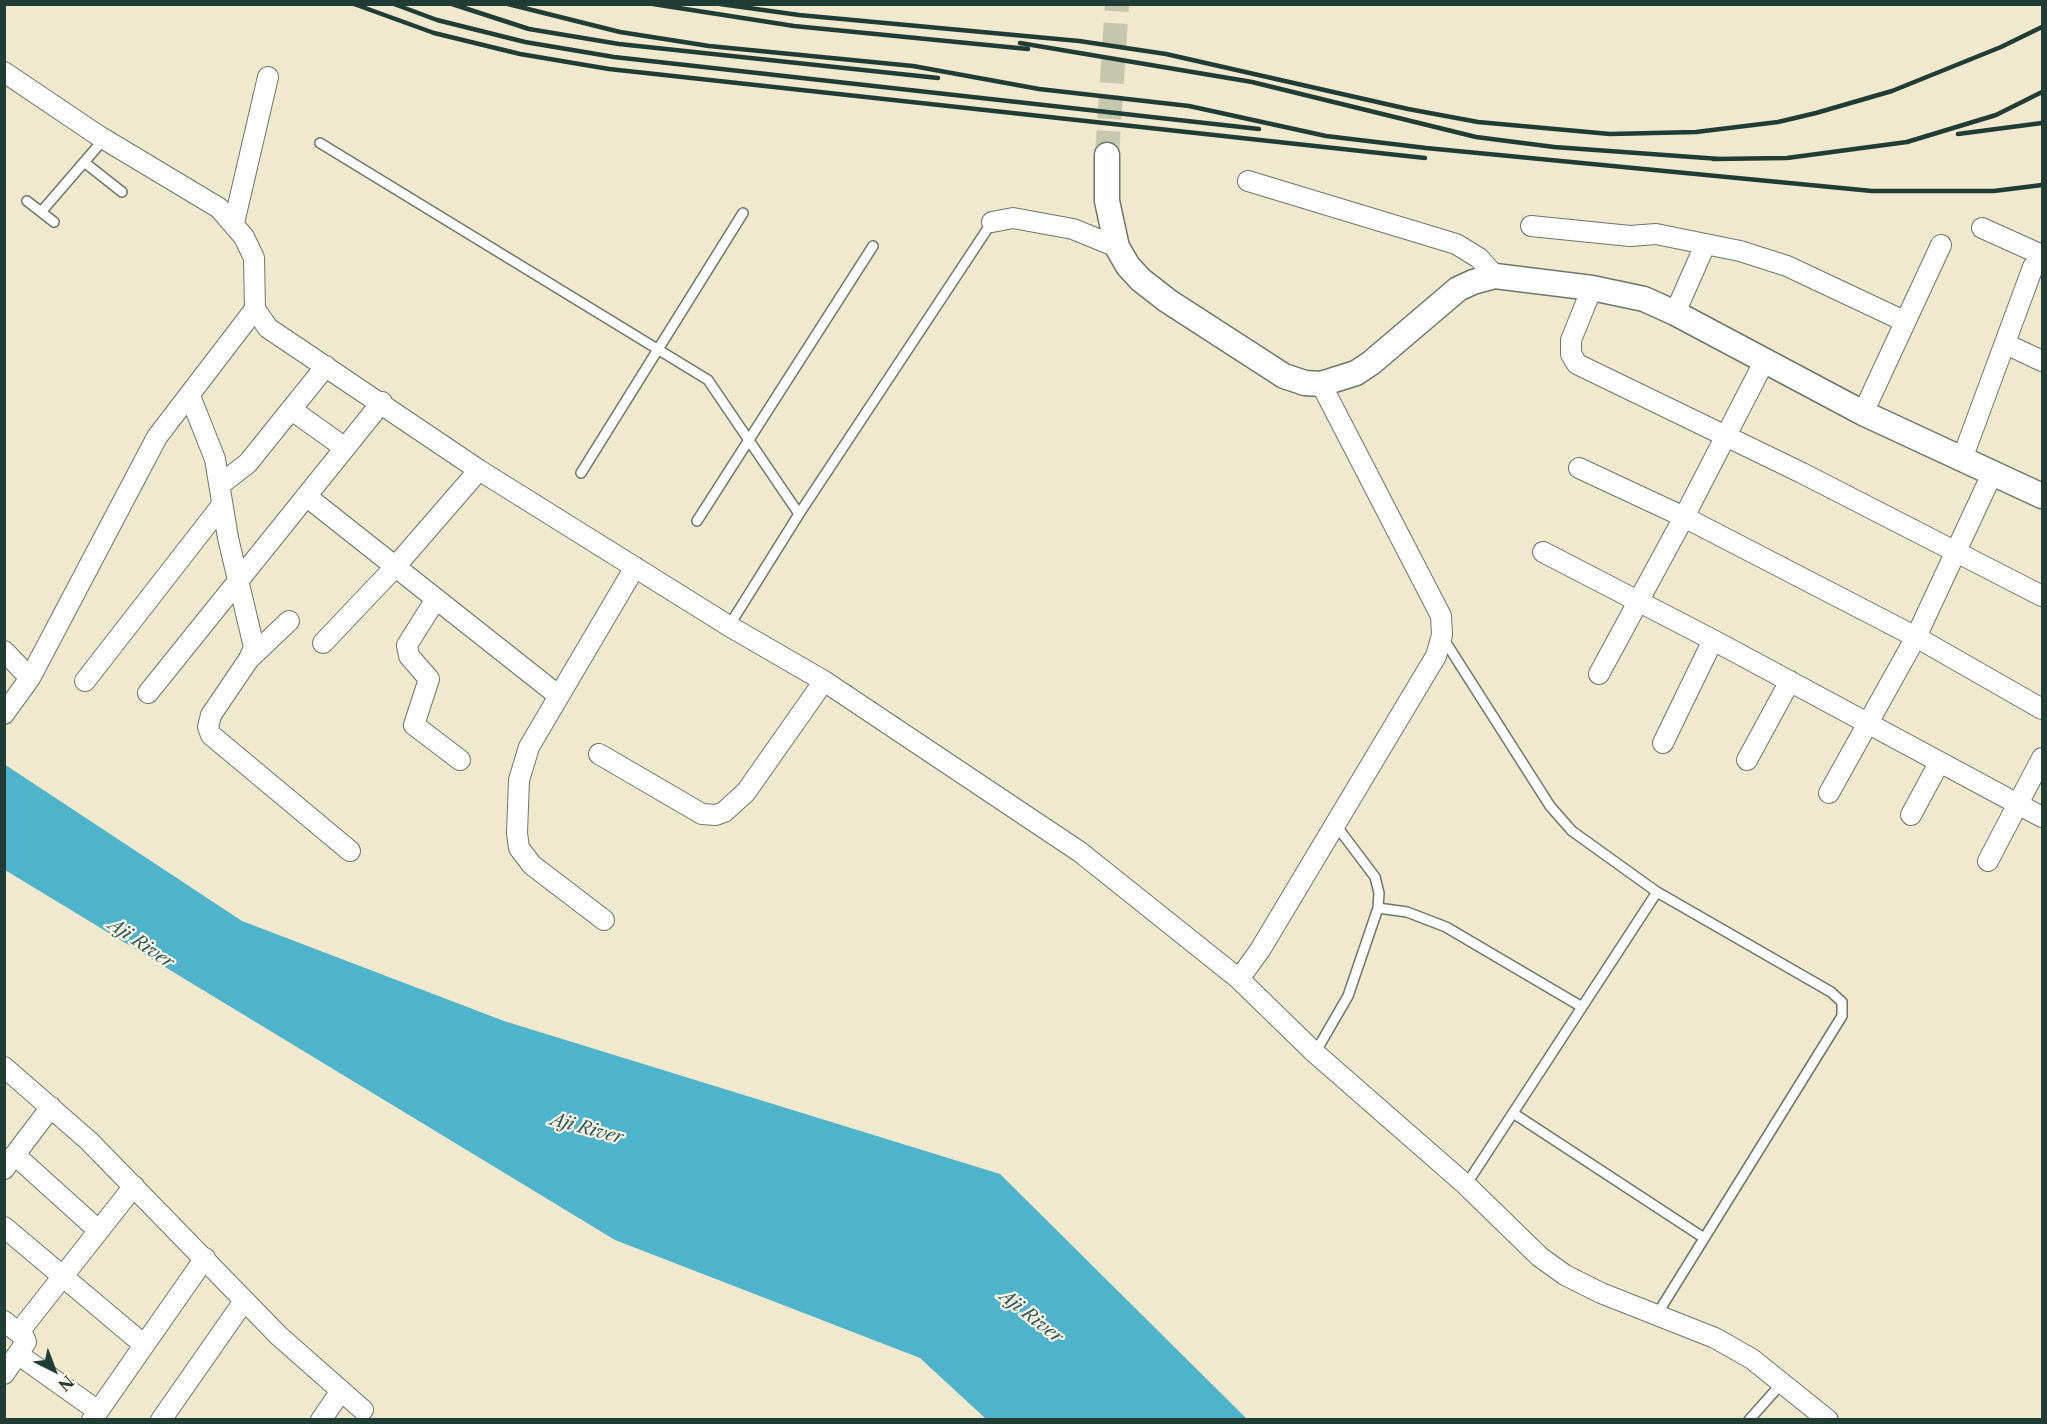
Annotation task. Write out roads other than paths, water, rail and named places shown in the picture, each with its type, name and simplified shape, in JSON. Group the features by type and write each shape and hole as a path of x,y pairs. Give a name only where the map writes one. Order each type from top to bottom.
{"street":[{"path":"4,72 104,139 219,207 234,223 254,258 255,309 268,328 382,402 479,470 729,626 824,681 1080,852 1239,979 1315,1053 1466,1185 1540,1257 1565,1275 1601,1293 1715,1338 1752,1359 1828,1419"},
{"path":"234,223 267,77"},
{"path":"1107,155 1107,201 1117,247 1141,280 1168,301 1284,376 1305,383 1321,384 1356,372 1458,289 1495,276 1592,288 1644,299 1675,313 1863,413 2043,496"},
{"path":"1248,181 1456,244 1479,258 1495,276"},
{"path":"992,222 1013,218 1073,230 1117,247"},
{"path":"1530,226 1630,236 1656,234 1740,251 1787,266 1904,321"},
{"path":"1962,459 2033,267 2043,255 1982,228"},
{"path":"1675,313 1705,245"},
{"path":"1863,413 1941,245"},
{"path":"1592,288 1571,340 1571,354 1578,364 1802,473 2043,596"},
{"path":"4,714 30,678 157,437 255,309"},
{"path":"2006,344 2043,361"},
{"path":"1599,674 1764,362"},
{"path":"221,484 248,463 326,366"},
{"path":"1239,979 1260,950 1436,656 1442,636 1442,616 1321,384"},
{"path":"189,396 205,428 221,484 222,506 254,647 249,659 211,715 208,727 211,735 350,851"},
{"path":"148,693 382,402"},
{"path":"292,410 345,448"},
{"path":"1578,468 1684,517 1916,638 2043,709"},
{"path":"323,643 395,567 479,470"},
{"path":"1829,793 1916,638 1992,474"},
{"path":"306,496 559,696"},
{"path":"85,681 222,506"},
{"path":"1543,552 1638,600 2043,817"},
{"path":"604,920 532,865 519,848 517,833 519,780 529,747 635,567"},
{"path":"436,599 407,645 410,656 429,679 414,725 460,760"},
{"path":"249,659 289,621"},
{"path":"1663,743 1713,640"},
{"path":"4,651 30,678"},
{"path":"598,753 702,814 716,815 724,812 746,792 824,681"},
{"path":"1747,760 1790,681"},
{"path":"1988,861 2043,758"},
{"path":"1911,815 1939,763"},
{"path":"4,1067 51,1107 134,1186 244,1301 363,1410"},
{"path":"51,1107 10,1162 98,1230"},
{"path":"4,1374 26,1342 12,1326 62,1274 134,1186"},
{"path":"4,1227 143,1344"},
{"path":"19,1355 95,1415 205,1258"},
{"path":"165,1418 244,1301"},
{"path":"321,1419 341,1391"}],"lane":[{"path":"41,212 104,139"},
{"path":"320,143 708,380 799,514"},
{"path":"84,162 122,192"},
{"path":"27,201 54,222"},
{"path":"580,473 743,213"},
{"path":"729,626 799,514 992,222"},
{"path":"697,521 873,246"},
{"path":"1442,636 1560,819 1572,831 1657,892 1831,992 1844,1007 1842,1016 1656,1316"},
{"path":"1315,1053 1348,996 1377,908 1379,893 1375,877 1335,824"},
{"path":"1466,1185 1657,892"},
{"path":"1377,908 1407,912 1446,927 1582,1007"},
{"path":"1513,1113 1704,1238"},
{"path":"1749,1419 1782,1383"}],"water":[{"name":"Aji River","path":"4,764 242,921 504,1021 1000,1174 1247,1419 986,1419 920,1358 615,1240 5,870"}],"tunnel":[{"path":"1107,155 1117,4"}],"railway":[{"path":"354,4 434,33 520,54 609,69 1425,158"},
{"path":"394,4 437,20 525,42 614,57 1259,129"},
{"path":"452,4 529,29 619,44 938,78"},
{"path":"508,4 620,32 709,46 913,66 1039,89 1189,106 1326,136 1426,148 1872,191 1994,191 2042,185"},
{"path":"653,4 794,26 1028,49"},
{"path":"720,4 799,15 1079,41 1166,54 1408,109 1478,122 1610,134 1696,132 1778,122 1816,113 1892,91 2001,47 2042,27"},
{"path":"1020,43 1252,82 1476,137 1554,147 1720,159"},
{"path":"1713,159 1787,158 1907,142 1996,115 2042,92"},
{"path":"1958,134 2042,123"}]}
